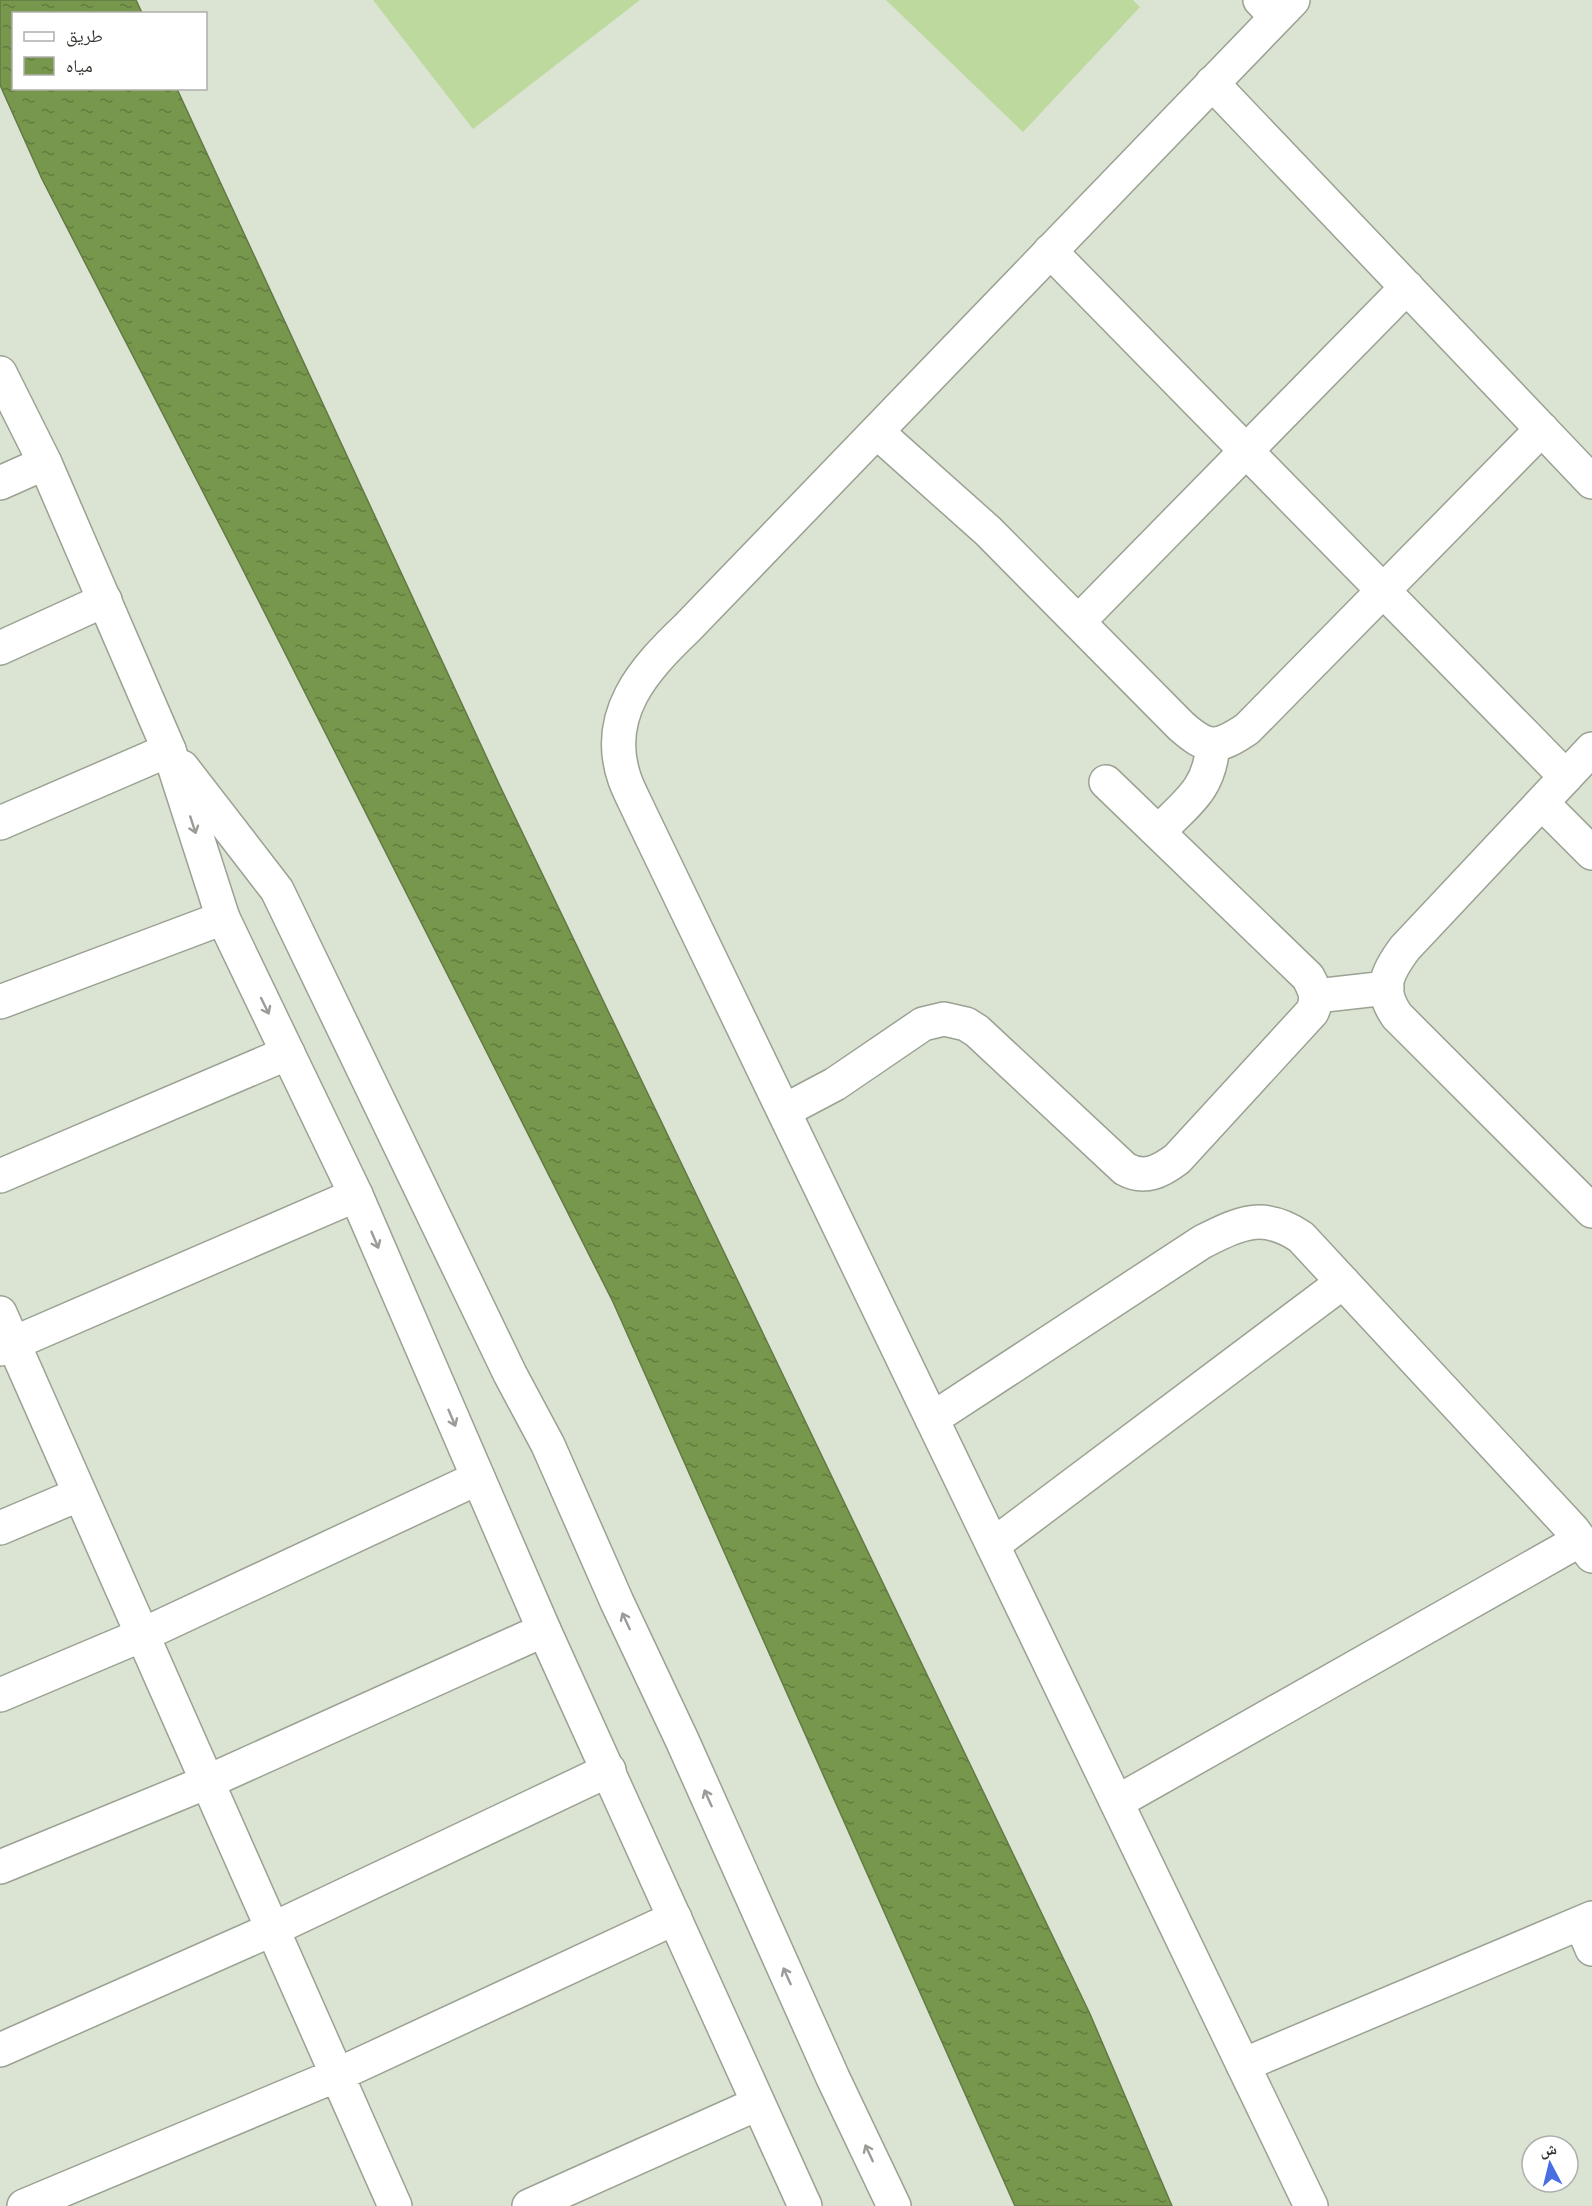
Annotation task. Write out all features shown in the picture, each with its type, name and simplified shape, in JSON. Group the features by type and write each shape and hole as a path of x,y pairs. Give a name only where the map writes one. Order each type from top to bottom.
{"street":[{"path":"1276,6 1212,83 655,659 633,689 621,718 619,753 624,779 1311,2206"},
{"path":"1212,83 1592,482"},
{"path":"1050,251 1566,777"},
{"path":"1078,621 1407,287"},
{"path":"0,373 45,464 169,750 222,918 356,1195 544,1630 805,2206"},
{"path":"877,432 988,531 1181,726 1197,740 1221,744 1247,729 1542,429"},
{"path":"0,483 45,464"},
{"path":"0,648 105,600"},
{"path":"1158,832 1203,785 1212,761 1213,744"},
{"path":"1592,749 1405,948 1392,965 1386,979 1390,1006 1397,1016 1592,1211"},
{"path":"0,823 169,750"},
{"path":"169,750 278,890 283,900 510,1374 548,1445 832,2078 894,2206"},
{"path":"784,1111 834,1084 923,1024 944,1019 956,1021 977,1031 1125,1169 1133,1173 1149,1174 1166,1167 1177,1158 1312,1012 1316,991 1308,977 1106,782"},
{"path":"1542,803 1592,853"},
{"path":"0,1002 222,918"},
{"path":"1316,996 1387,988"},
{"path":"0,1176 288,1053"},
{"path":"7,1346 356,1195"},
{"path":"932,1419 1202,1242 1233,1227 1255,1222 1275,1222 1301,1237 1586,1548 1117,1802"},
{"path":"993,1545 1343,1282"},
{"path":"0,1313 7,1346 80,1494 395,2206"},
{"path":"0,1695 142,1635 478,1478"},
{"path":"0,1528 80,1494"},
{"path":"0,1867 207,1782 544,1630"},
{"path":"0,2050 273,1929 609,1770"},
{"path":"24,2206 337,2075 675,1918"},
{"path":"1243,2065 1588,1930"},
{"path":"529,2206 757,2104"}],"shaded area":[{"path":"373,0 640,0 473,129"},
{"path":"886,0 1133,0 1140,7 1023,132"}],"water":[{"path":"0,0 136,0 142,12 12,12 12,90 177,90 499,784 1090,2014 1172,2206 1015,2206 613,1302 238,560 42,179 0,85"}]}
